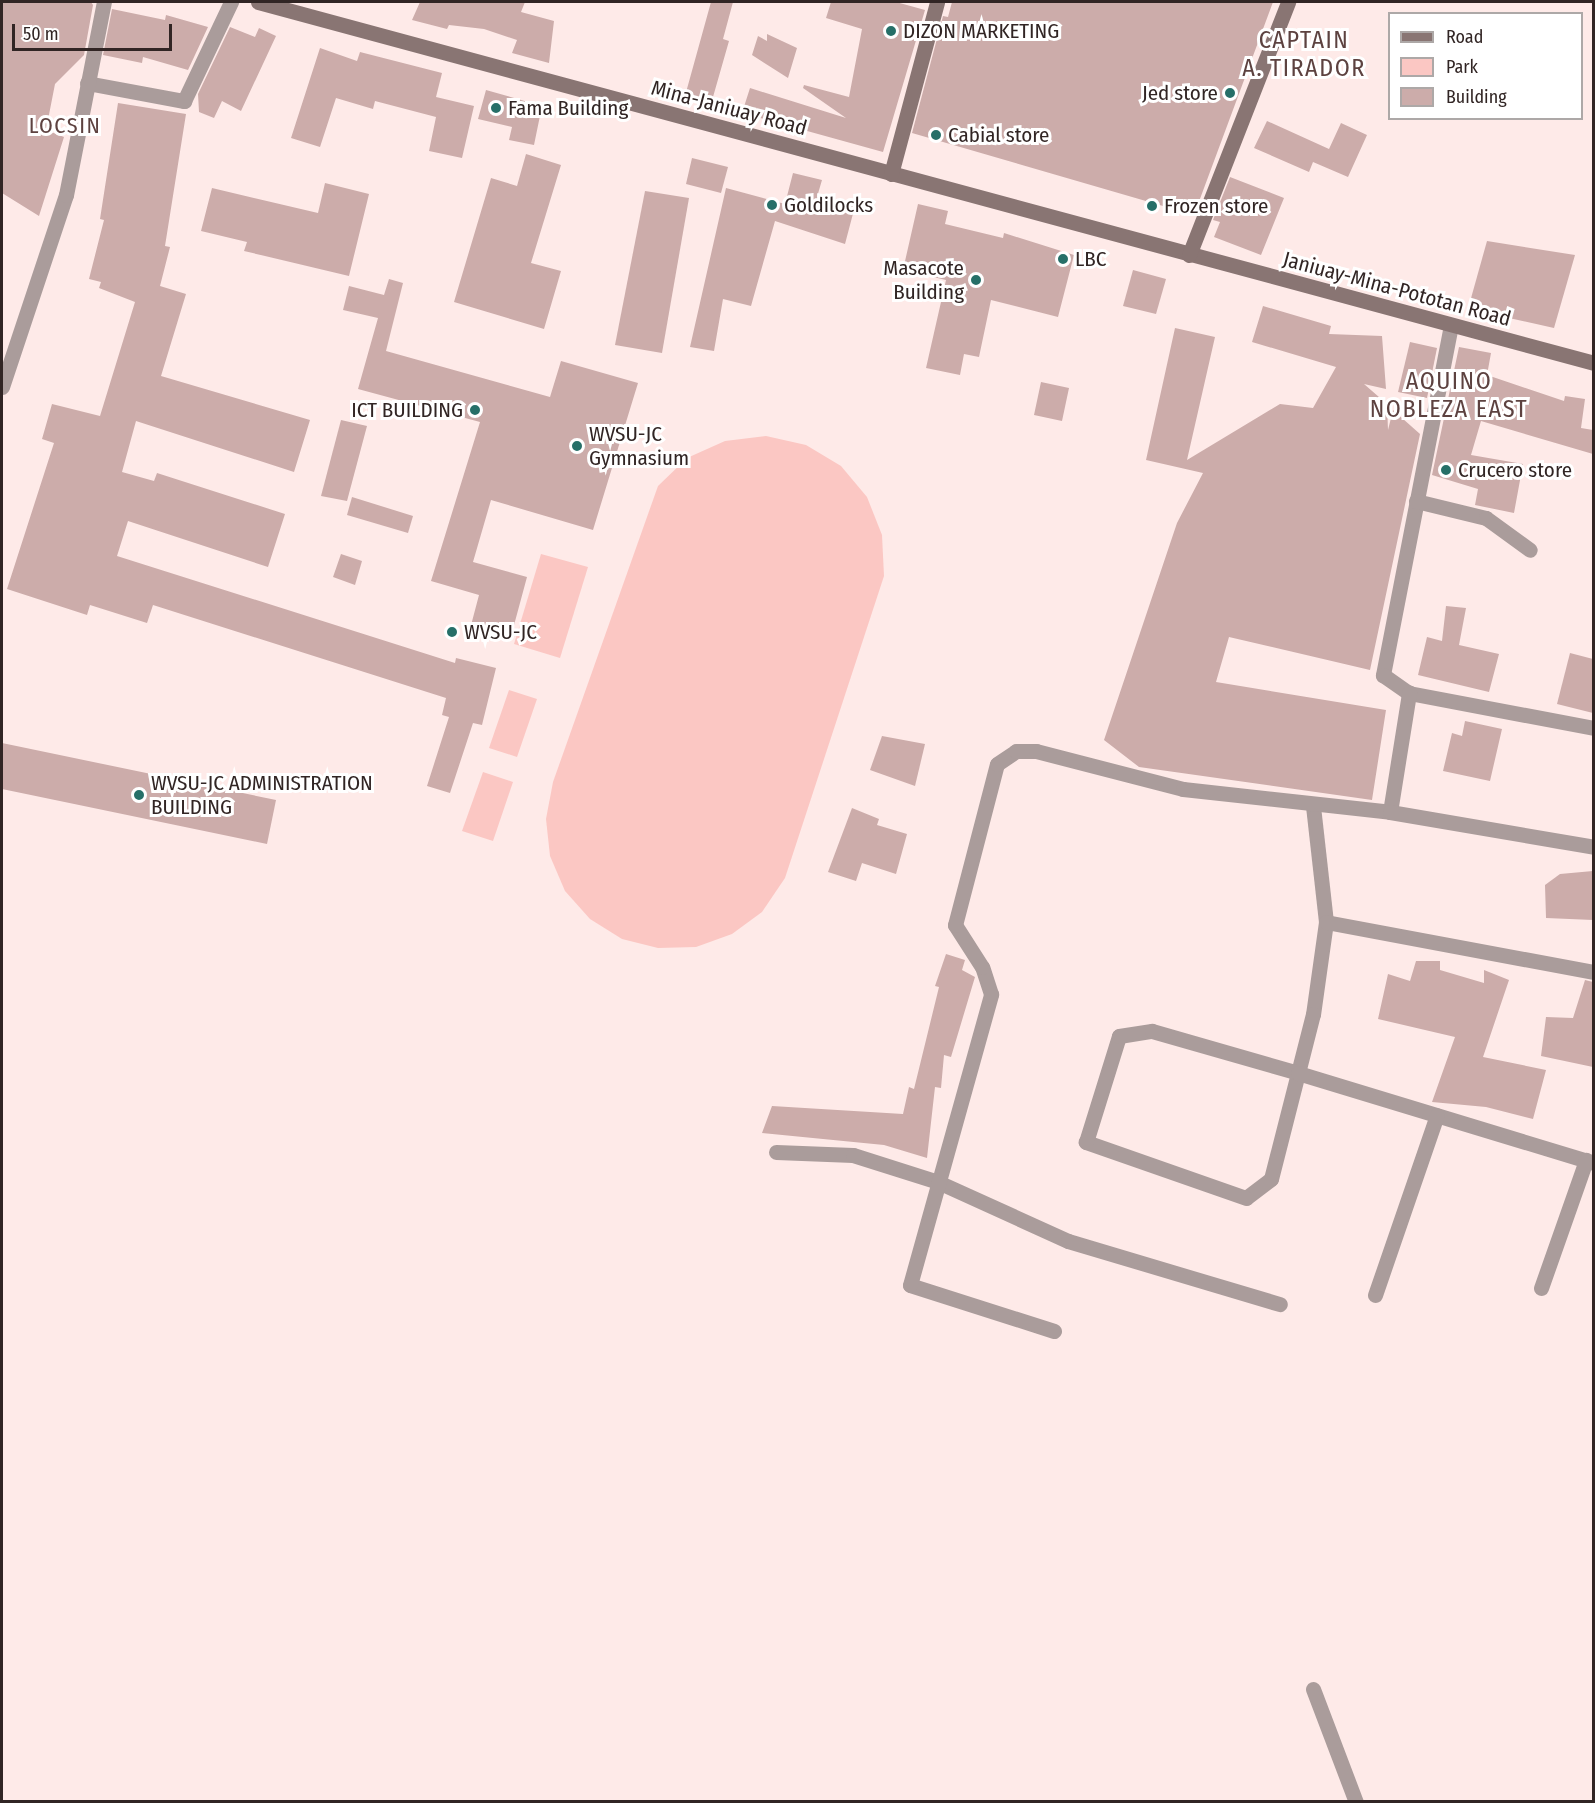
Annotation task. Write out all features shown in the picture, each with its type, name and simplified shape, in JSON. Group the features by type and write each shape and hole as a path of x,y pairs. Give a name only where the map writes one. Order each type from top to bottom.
{"main road":[{"name":"Mina-Janiuay Road","path":"258,2 1189,255"},
{"path":"891,174 937,2"},
{"path":"1189,255 1288,2"},
{"name":"Janiuay-Mina-Pototan Road","path":"1189,255 1593,363"}],"street":[{"path":"2,387 66,195 104,2"},
{"path":"87,83 184,101 231,2"},
{"path":"1451,325 1383,675 1409,693 1593,728"},
{"path":"1416,501 1486,518 1530,550"},
{"path":"1390,812 1409,693"},
{"path":"1054,1331 910,1285 991,994 982,968 955,925 997,764 1016,751 1036,751 1183,789 1313,806 1390,812 1593,847"},
{"path":"1313,806 1326,922 1313,1014 1298,1073 1271,1179 1246,1198 1086,1142 1119,1036 1152,1031 1298,1073 1590,1162 1541,1288"},
{"path":"1326,922 1593,972"},
{"path":"1376,1295 1437,1115"},
{"path":"776,1152 854,1155 938,1182 1068,1241 1280,1304"},
{"path":"1313,1689 1356,1802"}],"green space":[{"path":"766,436 806,445 841,466 867,497 882,535 884,576 785,878 762,912 732,934 696,947 658,948 622,939 590,919 565,891 550,856 546,819 553,782 658,486 687,458 725,441"},
{"path":"541,554 588,567 560,658 514,644"},
{"path":"509,690 537,699 517,757 489,748"},
{"path":"483,772 513,782 493,841 462,831"}],"building":[{"path":"2,2 91,2 93,5 84,55 55,84 46,130 64,137 39,216 2,193"},
{"path":"420,2 525,2 521,12 554,21 549,63 512,53 517,40 484,29 449,25 447,29 412,20"},
{"path":"711,2 733,2 723,39 729,41 711,104 685,96"},
{"path":"831,2 896,2 925,10 883,152 742,113 750,88 846,118 803,88 804,85 849,97 862,29 826,18"},
{"path":"952,2 1273,2 1194,215 912,133 943,16 948,17"},
{"path":"112,9 165,20 166,15 208,27 188,70 143,57 142,63 103,55"},
{"path":"230,27 255,37 259,28 276,36 241,111 222,101 214,118 199,112 198,94"},
{"path":"767,34 797,48 788,78 752,55 758,36 767,41"},
{"path":"320,48 357,61 360,52 442,73 436,97 474,106 462,158 429,151 436,117 375,101 373,109 336,98 320,147 291,138"},
{"path":"486,90 542,106 534,145 509,140 512,127 478,119"},
{"path":"118,103 186,114 165,246 170,247 160,286 186,294 161,376 310,420 294,472 136,421 122,472 154,481 157,473 285,514 268,567 128,521 117,556 455,663 456,658 496,668 482,725 473,723 450,793 427,786 449,717 442,715 446,698 153,605 147,623 90,605 87,615 7,589 54,443 42,439 52,404 100,416 135,302 99,288 101,282 89,279 104,220 100,219"},
{"path":"1267,121 1329,149 1341,123 1367,135 1348,177 1313,162 1309,172 1254,148"},
{"path":"526,154 561,165 531,263 561,271 544,329 454,302 491,178 517,186"},
{"path":"692,158 728,167 721,193 686,184"},
{"path":"793,173 822,180 817,197 855,206 845,244 775,221 751,306 723,299 714,351 690,347 726,188 785,204"},
{"path":"1230,177 1284,198 1261,255 1214,237 1220,222 1213,220"},
{"path":"325,183 369,194 349,276 244,251 247,242 201,231 212,188 318,213"},
{"path":"645,191 689,198 662,353 615,345"},
{"path":"918,204 948,211 945,224 1003,238 1004,233 1074,255 1058,317 991,300 979,357 964,354 960,375 926,368 946,280 903,270"},
{"path":"1487,241 1575,255 1554,328 1468,309"},
{"path":"1133,270 1166,279 1156,314 1123,306"},
{"path":"389,279 403,283 386,351 550,397 561,361 638,383 593,530 491,500 473,562 527,577 510,640 470,629 479,595 431,581 480,422 358,389 378,318 343,310 349,286 384,295"},
{"path":"1263,306 1331,326 1329,334 1382,336 1386,389 1364,384 1387,404 1388,430 1393,410 1420,434 1370,670 1229,637 1216,682 1386,710 1372,800 1139,767 1104,740 1177,523 1203,473 1146,460 1175,328 1215,337 1187,460 1280,404 1313,408 1336,367 1252,342"},
{"path":"1410,342 1437,348 1427,398 1398,392"},
{"path":"1459,347 1491,353 1487,375 1564,401 1565,396 1585,399 1581,428 1593,430 1593,454 1481,421 1471,455 1523,464 1514,513 1475,505 1478,489 1432,475"},
{"path":"1041,382 1069,388 1062,421 1034,415"},
{"path":"341,420 367,426 347,501 321,496"},
{"path":"352,497 413,516 408,533 347,515"},
{"path":"341,554 362,561 355,585 333,577"},
{"path":"1446,606 1466,608 1459,645 1499,654 1489,692 1418,675 1427,637 1442,641"},
{"path":"1570,653 1593,659 1593,713 1557,704"},
{"path":"1465,721 1502,729 1490,781 1443,771 1452,733 1462,736"},
{"path":"882,736 925,744 915,786 870,770"},
{"name":"WVSU-JC ADMINISTRATION BUILDING","path":"2,743 276,800 267,844 2,789"},
{"path":"852,808 879,819 877,825 907,834 896,874 862,863 856,881 828,872"},
{"path":"1593,871 1593,920 1546,918 1545,885 1560,874"},
{"path":"946,954 965,960 962,970 975,977 951,1057 944,1055 941,1088 935,1087 927,1158 884,1145 762,1133 772,1106 903,1114 909,1087 914,1089 939,987 935,986"},
{"path":"1416,961 1440,961 1440,970 1484,983 1484,970 1509,980 1483,1057 1546,1070 1533,1119 1486,1107 1432,1102 1455,1037 1378,1019 1388,974 1410,981"},
{"path":"1585,980 1593,982 1593,1067 1541,1056 1546,1017 1573,1018"}],"place":[{"name":"DIZON MARKETING","path":"891,31"},
{"name":"Jed store","path":"1230,93"},
{"name":"Fama Building","path":"496,108"},
{"name":"Cabial store","path":"936,135"},
{"name":"Goldilocks","path":"772,205"},
{"name":"Frozen store","path":"1152,206"},
{"name":"LBC","path":"1063,259"},
{"name":"Masacote Building","path":"976,280"},
{"name":"ICT BUILDING","path":"475,410"},
{"name":"WVSU-JC Gymnasium","path":"577,446"},
{"name":"Crucero store","path":"1446,470"},
{"name":"WVSU-JC","path":"452,632"},
{"name":"WVSU-JC ADMINISTRATION BUILDING","path":"139,795"}],"district":[{"name":"CAPTAIN A. TIRADOR","path":"1304,55"},
{"name":"LOCSIN","path":"65,126"},
{"name":"AQUINO NOBLEZA EAST","path":"1449,396"}]}
